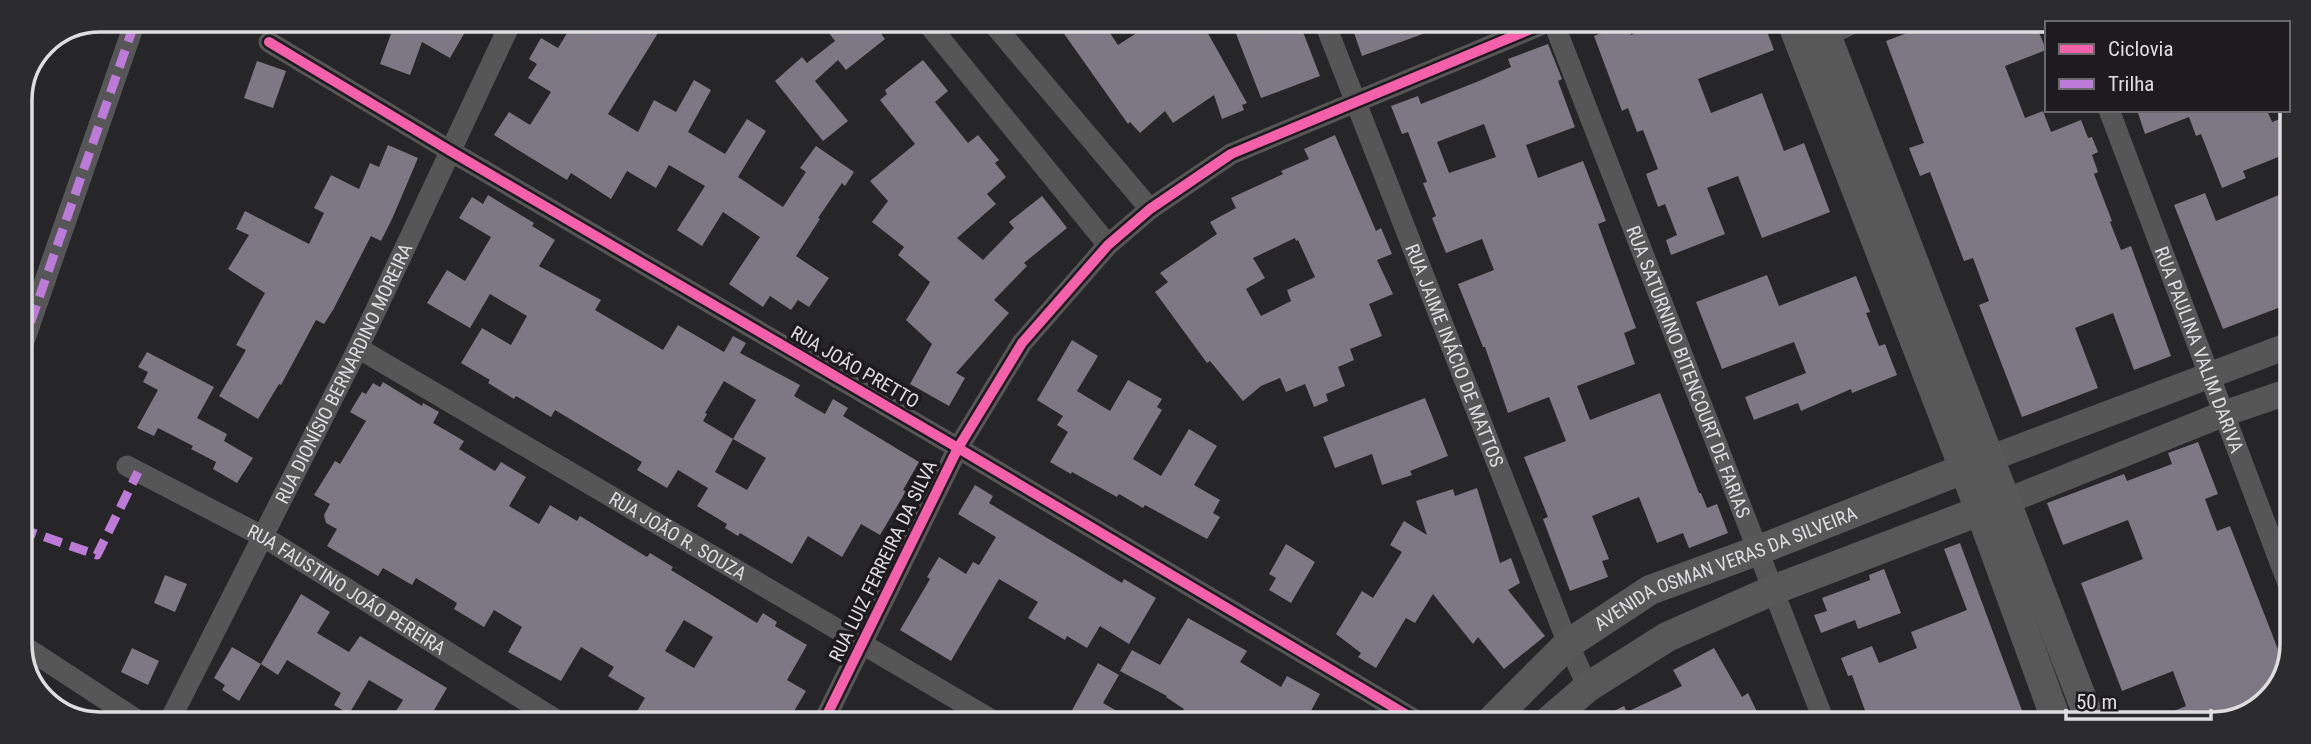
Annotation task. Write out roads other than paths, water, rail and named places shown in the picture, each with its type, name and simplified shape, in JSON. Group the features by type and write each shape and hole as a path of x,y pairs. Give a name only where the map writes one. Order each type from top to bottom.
{"main road":[{"path":"1796,32 1963,471 1993,506 2087,712"},
{"path":"1825,32 1991,458 1993,506 2055,712"},
{"name":"AVENIDA OSMAN VERAS DA SILVEIRA","path":"1500,712 1568,644 1650,590 1991,458"},
{"name":"AVENIDA OSMAN VERAS DA SILVEIRA","path":"1559,712 1588,687 1667,637 1773,590 1993,506"}],"street":[{"path":"32,318 131,32"},
{"name":"RUA DIONÍSIO BERNARDINO MOREIRA","path":"174,712 358,348 507,32"},
{"path":"935,32 1108,245"},
{"path":"1000,32 1150,209"},
{"name":"RUA JAIME INÁCIO DE MATTOS","path":"1328,32 1568,644 1588,687"},
{"name":"RUA LUIZ FERREIRA DA SILVA","path":"828,712 958,448 1022,343 1108,245 1150,209 1231,154 1525,32"},
{"name":"RUA SATURNINO BITENCOURT DE FARIAS","path":"1555,32 1820,712"},
{"name":"RUA JOÃO PRETTO","path":"269,42 1402,712"},
{"name":"RUA PAULINA VALIM DARIVA","path":"2110,112 2280,562"},
{"name":"RUA JOÃO R. SOUZA","path":"358,348 979,712"},
{"path":"1991,458 2279,349"},
{"path":"1993,506 2223,414 2280,395"},
{"name":"RUA FAUSTINO JOÃO PEREIRA","path":"127,466 264,537 543,712"},
{"path":"32,652 126,712"}]}
